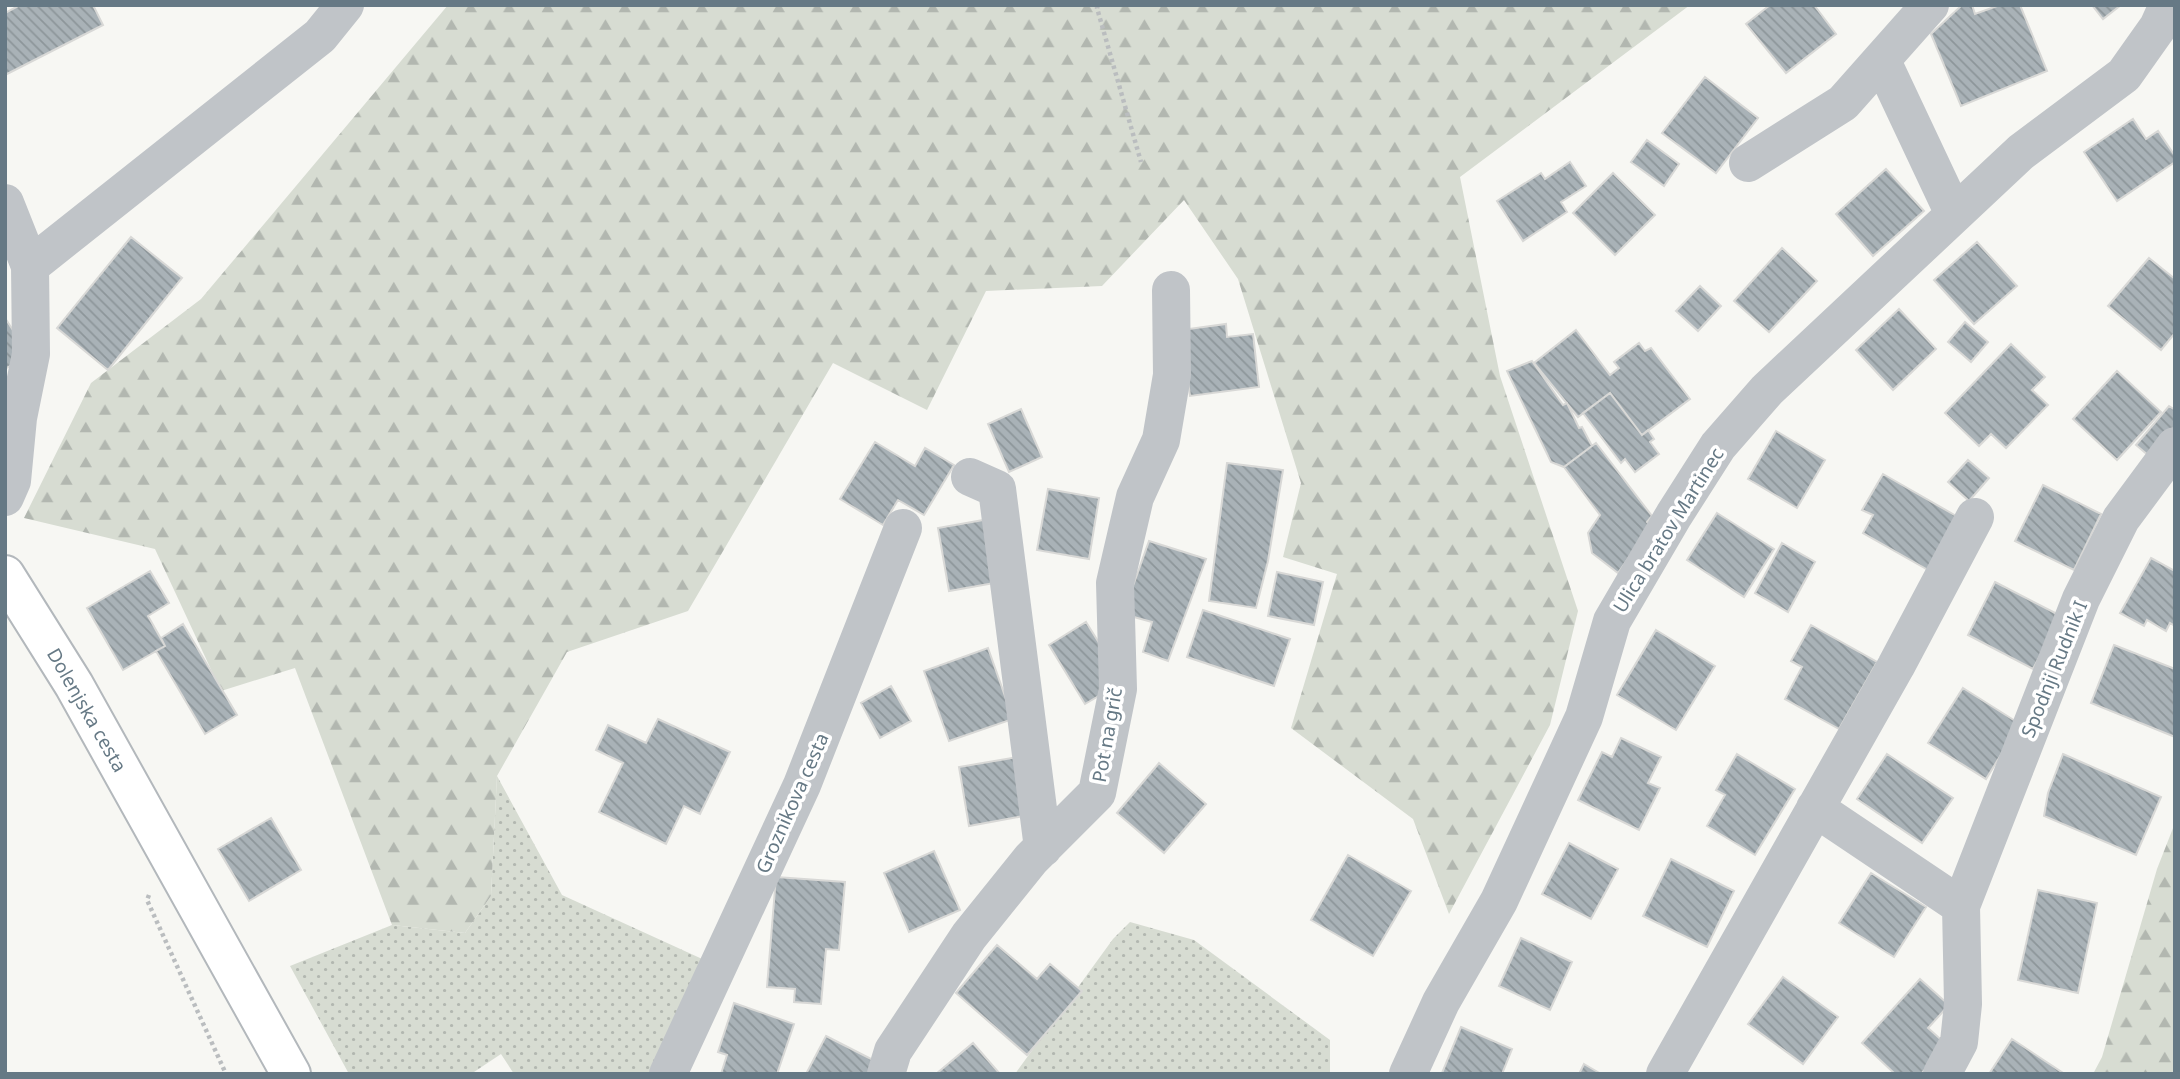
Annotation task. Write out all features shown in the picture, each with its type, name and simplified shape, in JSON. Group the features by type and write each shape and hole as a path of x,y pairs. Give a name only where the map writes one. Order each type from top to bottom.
{"main road":[{"name":"Dolenjska cesta","path":"5,575 74,685 291,1074"}],"street":[{"path":"30,265 320,36 345,5"},
{"path":"1748,163 1843,103 1930,5"},
{"name":"Ulica bratov Martinec","path":"1408,1074 1441,1002 1499,901 1584,717 1612,621 1718,446 1767,390 2021,152 2124,75 2158,27 2168,5"},
{"path":"1882,61 1954,214"},
{"path":"5,203 30,265 31,354 18,418 12,481 5,497"},
{"name":"Pot na grič","path":"887,1074 893,1051 969,936 1031,859 1097,793 1118,689 1115,583 1135,497 1161,440 1172,375 1171,290"},
{"name":"Spodnji Rudnik I","path":"1942,1074 1959,1042 1963,1003 1961,906 2081,599 2121,519 2175,446"},
{"path":"970,477 997,489 1043,848"},
{"path":"1665,1074 1896,666 1975,517"},
{"name":"Groznikova cesta","path":"668,1074 802,785 886,578 903,528"},
{"path":"1815,808 1961,906"}],"path":[{"path":"1098,5 1141,162"},
{"path":"165,848 147,900 226,1074"}],"green space":[{"path":"448,5 1690,5 1460,177 1500,376 1578,611 1550,725 1449,914 1413,819 1291,728 1337,574 1283,557 1301,483 1238,279 1184,200 1102,286 986,291 927,410 833,363 688,611 567,652 497,776 491,896 465,933 392,925 295,668 221,691 155,549 24,518 91,383 201,299"},
{"path":"497,776 562,895 711,963 657,1074 514,1074 501,1054 471,1074 349,1074 290,966 392,925 465,933 491,896"},
{"path":"2175,823 2175,1074 2093,1074 2102,1057 2157,869"},
{"path":"1130,922 1194,940 1330,1040 1330,1074 1015,1074 1113,939"}],"building":[{"path":"20,5 93,5 103,25 5,75 5,13"},
{"path":"1770,5 1814,5 1836,34 1786,73 1746,24"},
{"path":"1962,5 1972,5 1975,14 2000,5 2020,5 2047,71 1961,106 1931,34"},
{"path":"2092,5 2121,5 2103,19"},
{"path":"1705,77 1758,118 1716,173 1662,133"},
{"path":"2133,119 2146,139 2158,131 2175,156 2175,162 2117,201 2084,152"},
{"path":"1647,140 1679,164 1664,186 1631,162"},
{"path":"1570,162 1586,186 1561,202 1567,212 1523,241 1497,201 1541,173 1545,179"},
{"path":"1886,169 1924,211 1873,256 1836,214"},
{"path":"1613,173 1655,215 1615,255 1573,213"},
{"path":"131,237 182,278 108,370 57,328"},
{"path":"1977,242 2017,286 1974,324 1934,280"},
{"path":"1782,248 1817,281 1769,332 1734,301"},
{"path":"2149,258 2175,279 2175,333 2161,350 2108,306"},
{"path":"1700,286 1721,306 1698,331 1676,311"},
{"path":"1899,309 1936,349 1893,390 1856,350"},
{"path":"5,318 22,344 21,359 5,369"},
{"path":"1965,322 1988,342 1971,362 1948,342"},
{"path":"1226,324 1227,337 1253,334 1259,387 1190,396 1181,330"},
{"path":"1576,330 1610,375 1619,368 1614,362 1639,343 1645,351 1651,348 1690,399 1642,435 1610,393 1578,417 1534,363"},
{"path":"2011,344 2045,377 2032,390 2048,405 2006,448 1991,434 1979,446 1945,413"},
{"path":"1532,361 1563,405 1567,403 1579,428 1582,427 1592,446 1564,467 1551,462 1507,371"},
{"path":"2117,371 2161,412 2117,460 2073,419"},
{"path":"1610,393 1642,435 1648,430 1654,439 1650,442 1659,454 1635,472 1625,459 1621,463 1583,413"},
{"path":"2169,406 2175,410 2175,438 2155,461 2136,445"},
{"path":"1021,409 1042,457 1009,472 988,424"},
{"path":"1776,431 1825,460 1797,508 1748,479"},
{"path":"875,442 915,466 925,448 954,465 924,515 898,500 883,525 840,499"},
{"path":"1596,443 1652,516 1647,522 1651,526 1618,573 1592,553 1588,533 1600,515 1564,467"},
{"path":"1968,460 1989,478 1969,501 1948,482"},
{"path":"1227,463 1283,470 1268,561 1256,608 1209,601"},
{"path":"1883,474 1958,517 1928,570 1863,533 1873,515 1862,510"},
{"path":"2043,485 2101,514 2074,570 2015,541"},
{"path":"1048,489 1099,498 1089,559 1037,550"},
{"path":"1717,513 1774,549 1744,597 1687,560"},
{"path":"989,519 1000,582 949,591 938,528"},
{"path":"1149,541 1206,559 1168,661 1143,652 1152,622 1123,614"},
{"path":"1782,543 1815,562 1788,612 1755,593"},
{"path":"2151,558 2175,571 2175,626 2170,623 2166,631 2147,620 2144,626 2120,613"},
{"path":"150,571 169,603 148,616 165,646 123,670 87,608"},
{"path":"1277,572 1323,582 1314,625 1268,616"},
{"path":"1995,582 2061,616 2033,669 1968,635"},
{"path":"1203,610 1290,639 1274,686 1187,657"},
{"path":"1086,622 1116,670 1114,687 1085,704 1049,645"},
{"path":"183,624 237,715 205,734 156,651 165,646 161,638"},
{"path":"1811,625 1877,662 1839,729 1785,699 1802,667 1791,661"},
{"path":"1656,630 1715,666 1676,730 1617,695"},
{"path":"2114,645 2175,669 2175,737 2091,703"},
{"path":"988,648 1013,719 949,741 924,671"},
{"path":"891,686 911,721 880,738 861,703"},
{"path":"1963,688 2020,724 1986,779 1928,743"},
{"path":"658,719 730,752 700,814 684,806 666,844 599,812 623,763 596,750 608,725 646,743"},
{"path":"1621,738 1661,757 1648,783 1660,788 1639,830 1578,800 1602,752 1612,757"},
{"path":"1737,754 1795,789 1755,855 1707,826 1725,795 1716,790"},
{"path":"1887,754 1953,798 1922,843 1857,799"},
{"path":"2063,754 2161,797 2136,855 2044,816 2048,793"},
{"path":"1018,757 1029,815 969,826 959,767"},
{"path":"1159,763 1206,804 1164,853 1117,813"},
{"path":"271,818 301,870 249,901 218,849"},
{"path":"1569,843 1618,869 1591,919 1542,894"},
{"path":"934,851 960,910 909,932 884,873"},
{"path":"1348,855 1411,891 1373,956 1311,920"},
{"path":"1671,859 1734,891 1707,947 1643,916"},
{"path":"1871,873 1926,907 1894,957 1839,923"},
{"path":"776,877 845,882 839,950 826,949 821,1004 794,1002 795,989 767,987"},
{"path":"2038,890 2097,903 2078,993 2018,980"},
{"path":"1521,938 1572,962 1550,1010 1499,986"},
{"path":"997,945 1037,979 1050,964 1082,991 1027,1055 956,993"},
{"path":"1783,977 1838,1017 1803,1064 1748,1024"},
{"path":"1920,979 1949,1005 1928,1028 1947,1045 1921,1074 1895,1074 1862,1043"},
{"path":"734,1003 794,1024 777,1074 721,1074 727,1055 718,1052"},
{"path":"1461,1027 1512,1049 1502,1074 1442,1073"},
{"path":"826,1036 879,1063 874,1074 806,1074"},
{"path":"2012,1039 2063,1073 1989,1074"},
{"path":"973,1043 1000,1074 936,1074"},
{"path":"1584,1064 1601,1074 1579,1074"}]}
